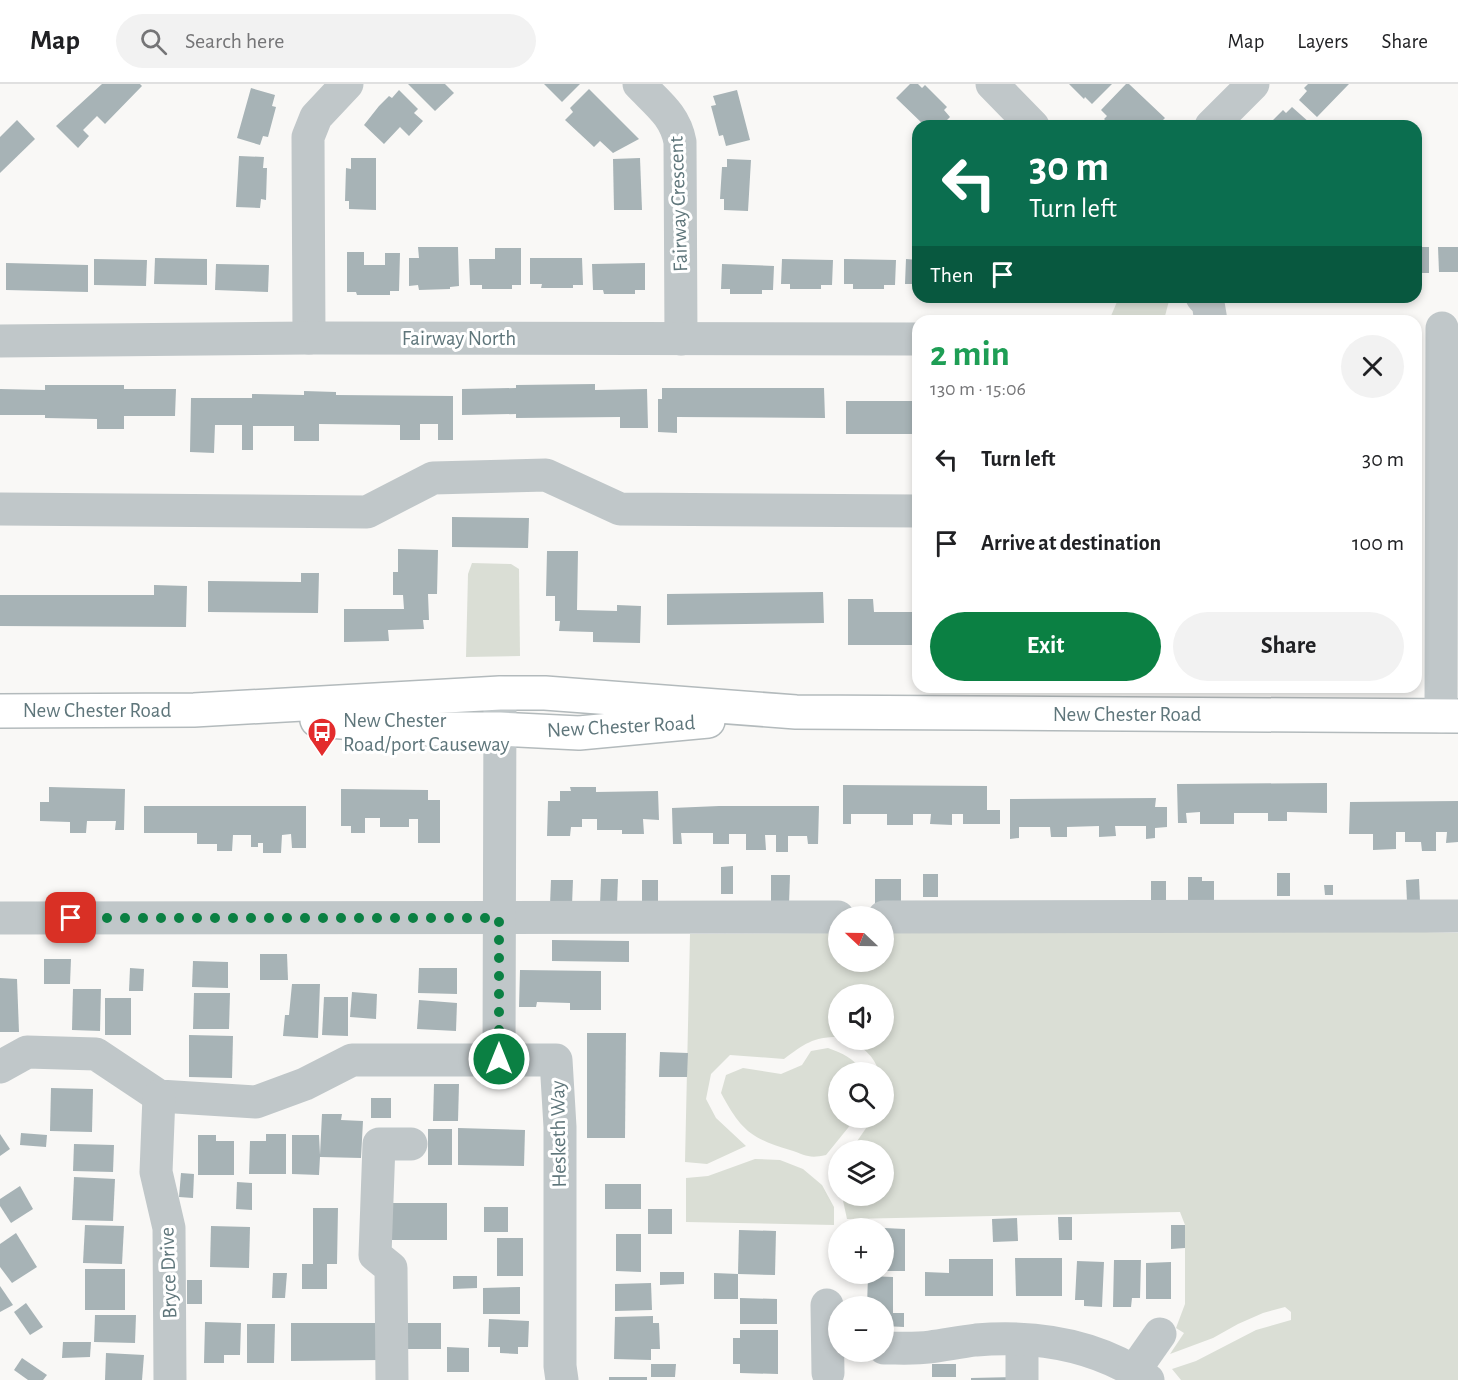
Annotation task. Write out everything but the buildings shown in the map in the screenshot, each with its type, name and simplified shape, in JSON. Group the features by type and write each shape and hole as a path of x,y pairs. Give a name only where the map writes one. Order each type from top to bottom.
{"highway":[{"name":"New Chester Road","path":"0,711 194,710 500,693 545,693 796,712 1450,716"},
{"name":"New Chester Road","path":"194,710 429,729 500,729 579,733 796,712"}],"street":[{"path":"309,338 308,137 316,117 347,84"},
{"name":"Fairway Crescent","path":"639,84 672,118 680,142 681,339"},
{"path":"992,84 1027,120"},
{"path":"1217,120 1253,84"},
{"path":"1439,328 1450,716"},
{"name":"Fairway North","path":"0,341 309,338 912,339"},
{"path":"0,509 367,512 433,478 546,476 620,509 912,511"},
{"path":"0,1067 27,1052 96,1054 159,1096 256,1102 305,1084 352,1060 499,1059 500,693"},
{"path":"894,917 1458,916"},
{"path":"0,918 828,917"},
{"name":"Hesketh Way","path":"499,1059 556,1060 560,1127 562,1380"},
{"name":"Bryce Drive","path":"159,1096 156,1172 169,1228 170,1380"},
{"path":"392,1380 391,1268 375,1256 379,1144 411,1144"},
{"path":"827,1305 833,1368"},
{"path":"894,1348 927,1348 975,1341 1054,1341 1126,1365 1141,1375 1160,1334"},
{"path":"1022,1340 1022,1380"}],"shaded area":[{"path":"1116,303 1168,303 1165,315 1111,315"},
{"path":"472,563 511,564 519,569 520,656 466,657 468,574"},
{"path":"1361,930 1458,933 1458,1380 1181,1380 1172,1369 1196,1361 1256,1330 1291,1320 1291,1312 1285,1307 1263,1313 1213,1338 1170,1354 1184,1333 1176,1328 1185,1304 1185,1225 1180,1212 847,1218 844,1206 894,1206 894,1140 858,1140 866,1128 894,1128 894,1062 874,1062 864,1050 894,1050 894,984 828,984 828,1038 809,1042 784,1059 730,1055 711,1074 706,1099 716,1118 746,1146 707,1164 685,1162 690,934 828,933 828,972 894,972 894,933"},
{"path":"828,1048 855,1062 828,1062 828,1128 848,1128 838,1140 828,1140 826,1155 815,1157 776,1146 748,1131 735,1116 721,1093 726,1075 743,1068 781,1074 802,1065 811,1051"},
{"path":"755,1159 780,1160 803,1169 822,1185 828,1196 828,1206 834,1207 834,1218 828,1218 828,1225 686,1222 686,1178 708,1176"}],"place":[{"name":"New Chester Road/port Causeway","path":"322,758"}],"route":[{"path":"71,918 499,918 499,1059"}]}
